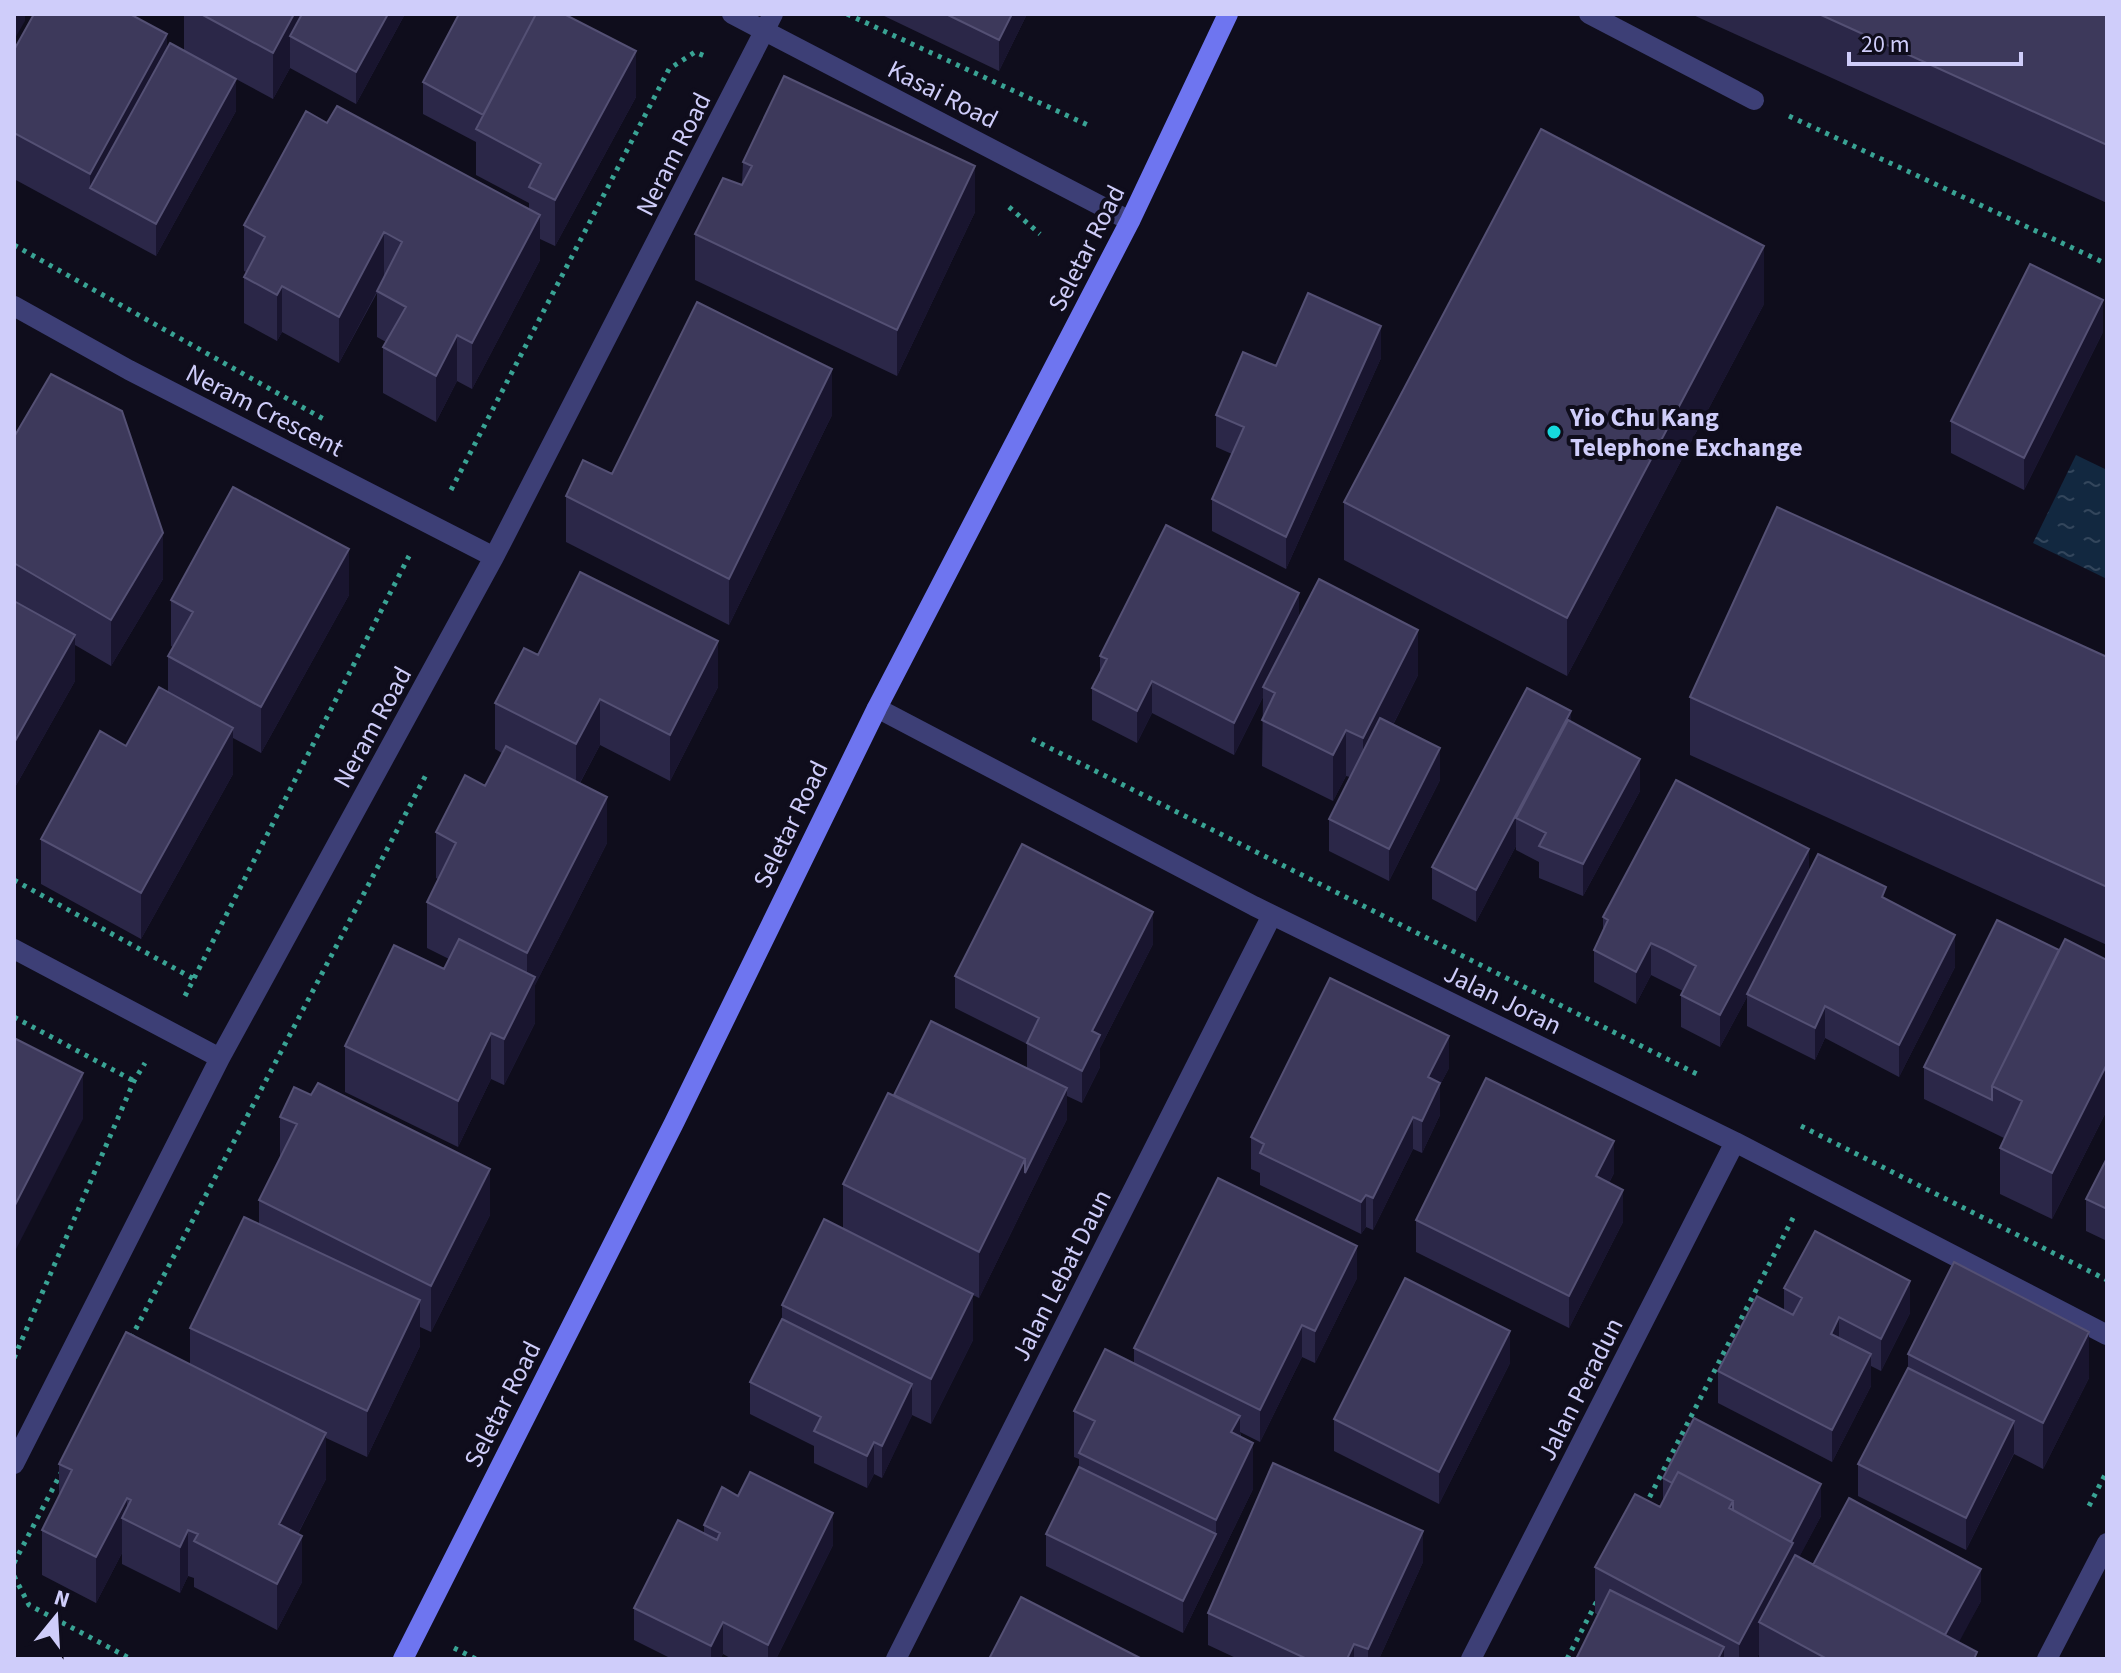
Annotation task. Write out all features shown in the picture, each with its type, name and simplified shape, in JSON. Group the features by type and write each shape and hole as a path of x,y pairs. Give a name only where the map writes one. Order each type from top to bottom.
{"street":[{"name":"Kasai Road","path":"732,14 769,23 1130,221"},
{"name":"Seletar Road","path":"403,1659 674,1123 877,708 1130,221 1228,14"},
{"path":"1583,15 1754,100"},
{"name":"Neram Road","path":"14,1464 220,1058 494,557 769,23"},
{"name":"Neram Crescent","path":"14,306 129,370 494,557"},
{"name":"Jalan Joran","path":"877,708 1272,915 1735,1142 2107,1335"},
{"name":"Jalan Lebat Daun","path":"896,1659 1272,915"},
{"path":"14,949 220,1058"},
{"name":"Jalan Peradun","path":"1471,1659 1735,1142"},
{"path":"2047,1659 2107,1543"}],"path":[{"path":"847,14 1092,127"},
{"path":"14,1358 134,1081 194,979 429,524 451,492 669,69 695,52"},
{"path":"1754,100 2107,264"},
{"path":"1000,199 1040,234"},
{"path":"14,245 328,422"},
{"path":"437,484 451,492"},
{"path":"1023,735 1712,1081"},
{"path":"125,1350 428,770"},
{"path":"14,880 194,979"},
{"path":"14,1017 134,1081"},
{"path":"1796,1124 2107,1280"},
{"path":"1638,1519 1796,1212"},
{"path":"14,1563 66,1464"},
{"path":"14,1576 29,1605 131,1659"},
{"path":"1567,1659 1603,1589"}],"water":[{"path":"2076,455 2107,470 2107,579 2033,543"}],"building":[{"path":"34,14 130,14 167,34 90,174 14,133 14,50"},
{"path":"201,14 294,14 273,53"},
{"path":"302,14 388,14 356,72 290,36"},
{"path":"459,14 536,14 483,115 423,82"},
{"path":"536,14 564,14 636,51 555,200 529,187 541,164 476,129"},
{"path":"946,14 1012,14 999,40"},
{"path":"1819,14 2107,14 2107,145"},
{"path":"170,43 236,79 156,224 90,188"},
{"path":"784,76 975,166 897,330 695,234 723,178 742,185 752,166 743,162"},
{"path":"337,106 540,215 472,343 457,335 436,376 383,347 406,307 377,291 402,242 384,232 339,317 282,286 277,295 244,277 265,237 244,225 306,111 327,123"},
{"name":"Yio Chu Kang Telephone Exchange","path":"1541,129 1764,246 1567,618 1344,502"},
{"path":"2030,264 2103,300 2024,458 1951,421"},
{"path":"1308,293 1381,326 1286,537 1212,499 1244,427 1216,415 1243,352 1276,366"},
{"path":"697,302 832,369 729,579 566,496 583,460 612,474"},
{"path":"51,374 122,411 163,533 111,620 14,563 14,437"},
{"path":"233,487 349,549 261,707 168,656 193,612 171,600"},
{"path":"1777,507 2107,657 2107,887 1690,697"},
{"path":"1166,525 1299,593 1234,723 1152,681 1137,711 1092,688 1107,659 1100,656"},
{"path":"580,572 718,641 670,735 600,699 576,744 495,703 524,648 538,655"},
{"path":"1319,579 1418,630 1363,738 1346,730 1333,755 1262,720 1275,693 1263,687"},
{"path":"14,601 75,635 14,743"},
{"path":"159,687 233,728 141,893 41,839 100,731 126,746"},
{"path":"1527,688 1571,711 1476,890 1432,867"},
{"path":"1380,718 1440,748 1389,849 1329,819"},
{"path":"1568,720 1640,759 1583,864 1539,846 1546,833 1516,818"},
{"path":"506,746 607,797 527,953 427,902 456,843 436,832 465,775 485,786"},
{"path":"1676,780 1809,849 1720,1015 1681,995 1696,966 1666,950 1651,943 1636,972 1594,950 1608,920 1603,917"},
{"path":"1022,844 1153,912 1092,1031 1100,1035 1082,1071 1027,1043 1039,1018 955,976"},
{"path":"1818,854 1886,887 1882,897 1955,935 1899,1045 1825,1006 1815,1028 1747,994"},
{"path":"1997,920 2059,950 1992,1086 1992,1100 1924,1067"},
{"path":"459,939 535,977 504,1039 491,1033 458,1101 345,1046 394,945 444,969"},
{"path":"2065,939 2107,960 2107,1064 2052,1173 2000,1148 2022,1101 1992,1086"},
{"path":"1330,978 1449,1036 1428,1077 1440,1083 1422,1121 1413,1117 1373,1198 1366,1195 1361,1202 1260,1153 1264,1144 1251,1137"},
{"path":"931,1021 1067,1088 1025,1173 1025,1159 894,1095"},
{"path":"14,1038 83,1073 14,1207"},
{"path":"1486,1078 1614,1141 1596,1176 1623,1190 1569,1296 1416,1220"},
{"path":"318,1083 490,1169 431,1286 259,1200 297,1124 280,1117 294,1087 311,1095"},
{"path":"888,1093 1025,1159 979,1252 843,1184"},
{"path":"2107,1158 2107,1209 2086,1199"},
{"path":"1218,1178 1357,1246 1315,1331 1302,1325 1260,1410 1134,1348"},
{"path":"244,1217 420,1300 367,1411 190,1328"},
{"path":"824,1219 973,1294 931,1379 782,1305"},
{"path":"1815,1231 1910,1281 1881,1339 1839,1317 1831,1334 1871,1354 1832,1430 1718,1371 1757,1296 1793,1315 1802,1298 1784,1288"},
{"path":"1954,1262 2089,1332 2043,1423 1908,1354"},
{"path":"1405,1278 1510,1331 1439,1472 1334,1419"},
{"path":"782,1319 912,1384 882,1446 874,1442 867,1456 814,1431 821,1417 750,1382"},
{"path":"126,1332 326,1433 279,1524 302,1536 277,1584 194,1541 198,1534 188,1530 180,1547 122,1518 131,1500 127,1498 96,1557 42,1530 72,1470 59,1464"},
{"path":"1105,1349 1240,1416 1231,1432 1253,1443 1216,1520 1079,1453 1095,1421 1074,1411"},
{"path":"1908,1368 2014,1421 1966,1518 1858,1464"},
{"path":"1694,1418 1821,1484 1791,1542 1733,1510 1733,1501 1678,1472 1672,1483 1663,1478"},
{"path":"1273,1463 1423,1531 1368,1649 1354,1644 1347,1659 1307,1659 1208,1613"},
{"path":"1079,1467 1216,1534 1183,1601 1046,1534"},
{"path":"750,1472 833,1513 768,1645 723,1622 711,1646 634,1608 678,1520 717,1540 720,1533 704,1525 722,1487 738,1496"},
{"path":"1678,1472 1733,1501 1729,1508 1793,1543 1739,1644 1595,1567 1635,1494 1660,1507"},
{"path":"1849,1498 1981,1569 1945,1635 1813,1565"},
{"path":"1795,1555 1977,1652 1974,1659 1827,1659 1759,1622"},
{"path":"1610,1590 1724,1647 1718,1659 1576,1659"},
{"path":"1021,1597 1142,1659 989,1659"}],"place":[{"name":"Yio Chu Kang Telephone Exchange","path":"1554,432"}]}
